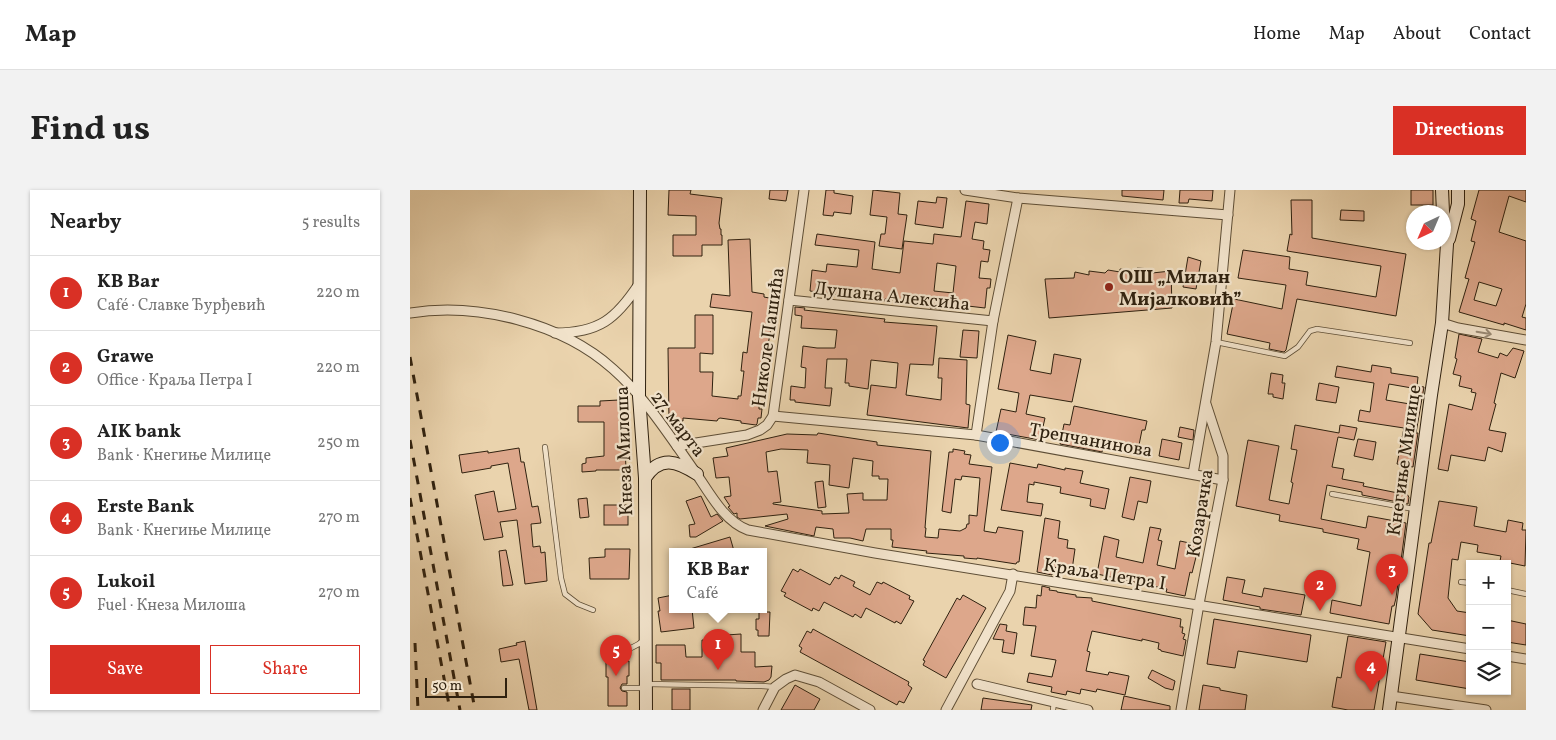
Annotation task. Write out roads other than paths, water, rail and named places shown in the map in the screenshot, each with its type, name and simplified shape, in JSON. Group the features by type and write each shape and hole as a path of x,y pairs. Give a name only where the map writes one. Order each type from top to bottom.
{"main road":[{"name":"Кнеза Милоша","path":"640,190 639,396 645,478 646,710"},
{"path":"1442,190 1443,205"},
{"path":"1451,230 1458,204 1458,190"},
{"name":"Кнегиње Милице","path":"1389,710 1442,323 1447,250"},
{"path":"645,478 656,466 667,462 676,462 697,474"}],"street":[{"name":"Николе Пашића","path":"677,446 760,430 767,425 773,416 804,190"},
{"path":"965,190 1018,198 1228,215"},
{"name":"Козарачка","path":"1181,710 1223,480 1223,456 1206,404 1216,342 1230,190"},
{"path":"976,435 993,321 1018,198"},
{"path":"555,333 582,330 604,323 621,309 639,284"},
{"name":"Душана Алексића","path":"789,300 993,321"},
{"name":"27. марта","path":"410,312 463,310 526,322 555,333 591,353 611,367 639,396 726,515 736,525"},
{"path":"1442,323 1458,328 1526,340"},
{"path":"1193,474 1206,404"},
{"name":"Трепчанинова","path":"773,416 976,435 1223,480"},
{"name":"Краља Петра I","path":"736,525 748,530 794,539 1466,648"},
{"path":"946,710 1010,591 1014,574"},
{"path":"1511,657 1526,659"},
{"path":"763,710 775,687 796,675 819,682 870,710"},
{"path":"977,684 1053,706 1088,710"},
{"path":"1391,696 1486,710"}],"lane":[{"path":"1216,342 1278,356 1285,356 1298,347 1310,331 1317,329 1410,343"},
{"path":"545,447 561,578 565,594 578,604 593,610"},
{"path":"1332,494 1416,509"},
{"path":"1461,582 1466,583"},
{"path":"1511,591 1526,594"},
{"path":"618,661 618,652 628,650 646,638"},
{"path":"624,688 646,686 775,687"}],"railway":[{"path":"410,357 475,710"},
{"path":"410,440 460,710"},
{"path":"410,498 450,710"},
{"path":"415,643 418,710"}],"place":[{"name":"ОШ „Милан Мијалковић”","path":"1109,287"},
{"name":"AIK bank","path":"1392,595"},
{"name":"Grawe","path":"1320,611"},
{"name":"KB Bar","path":"718,670"},
{"name":"Lukoil","path":"616,676"},
{"name":"Erste Bank","path":"1371,692"}]}
